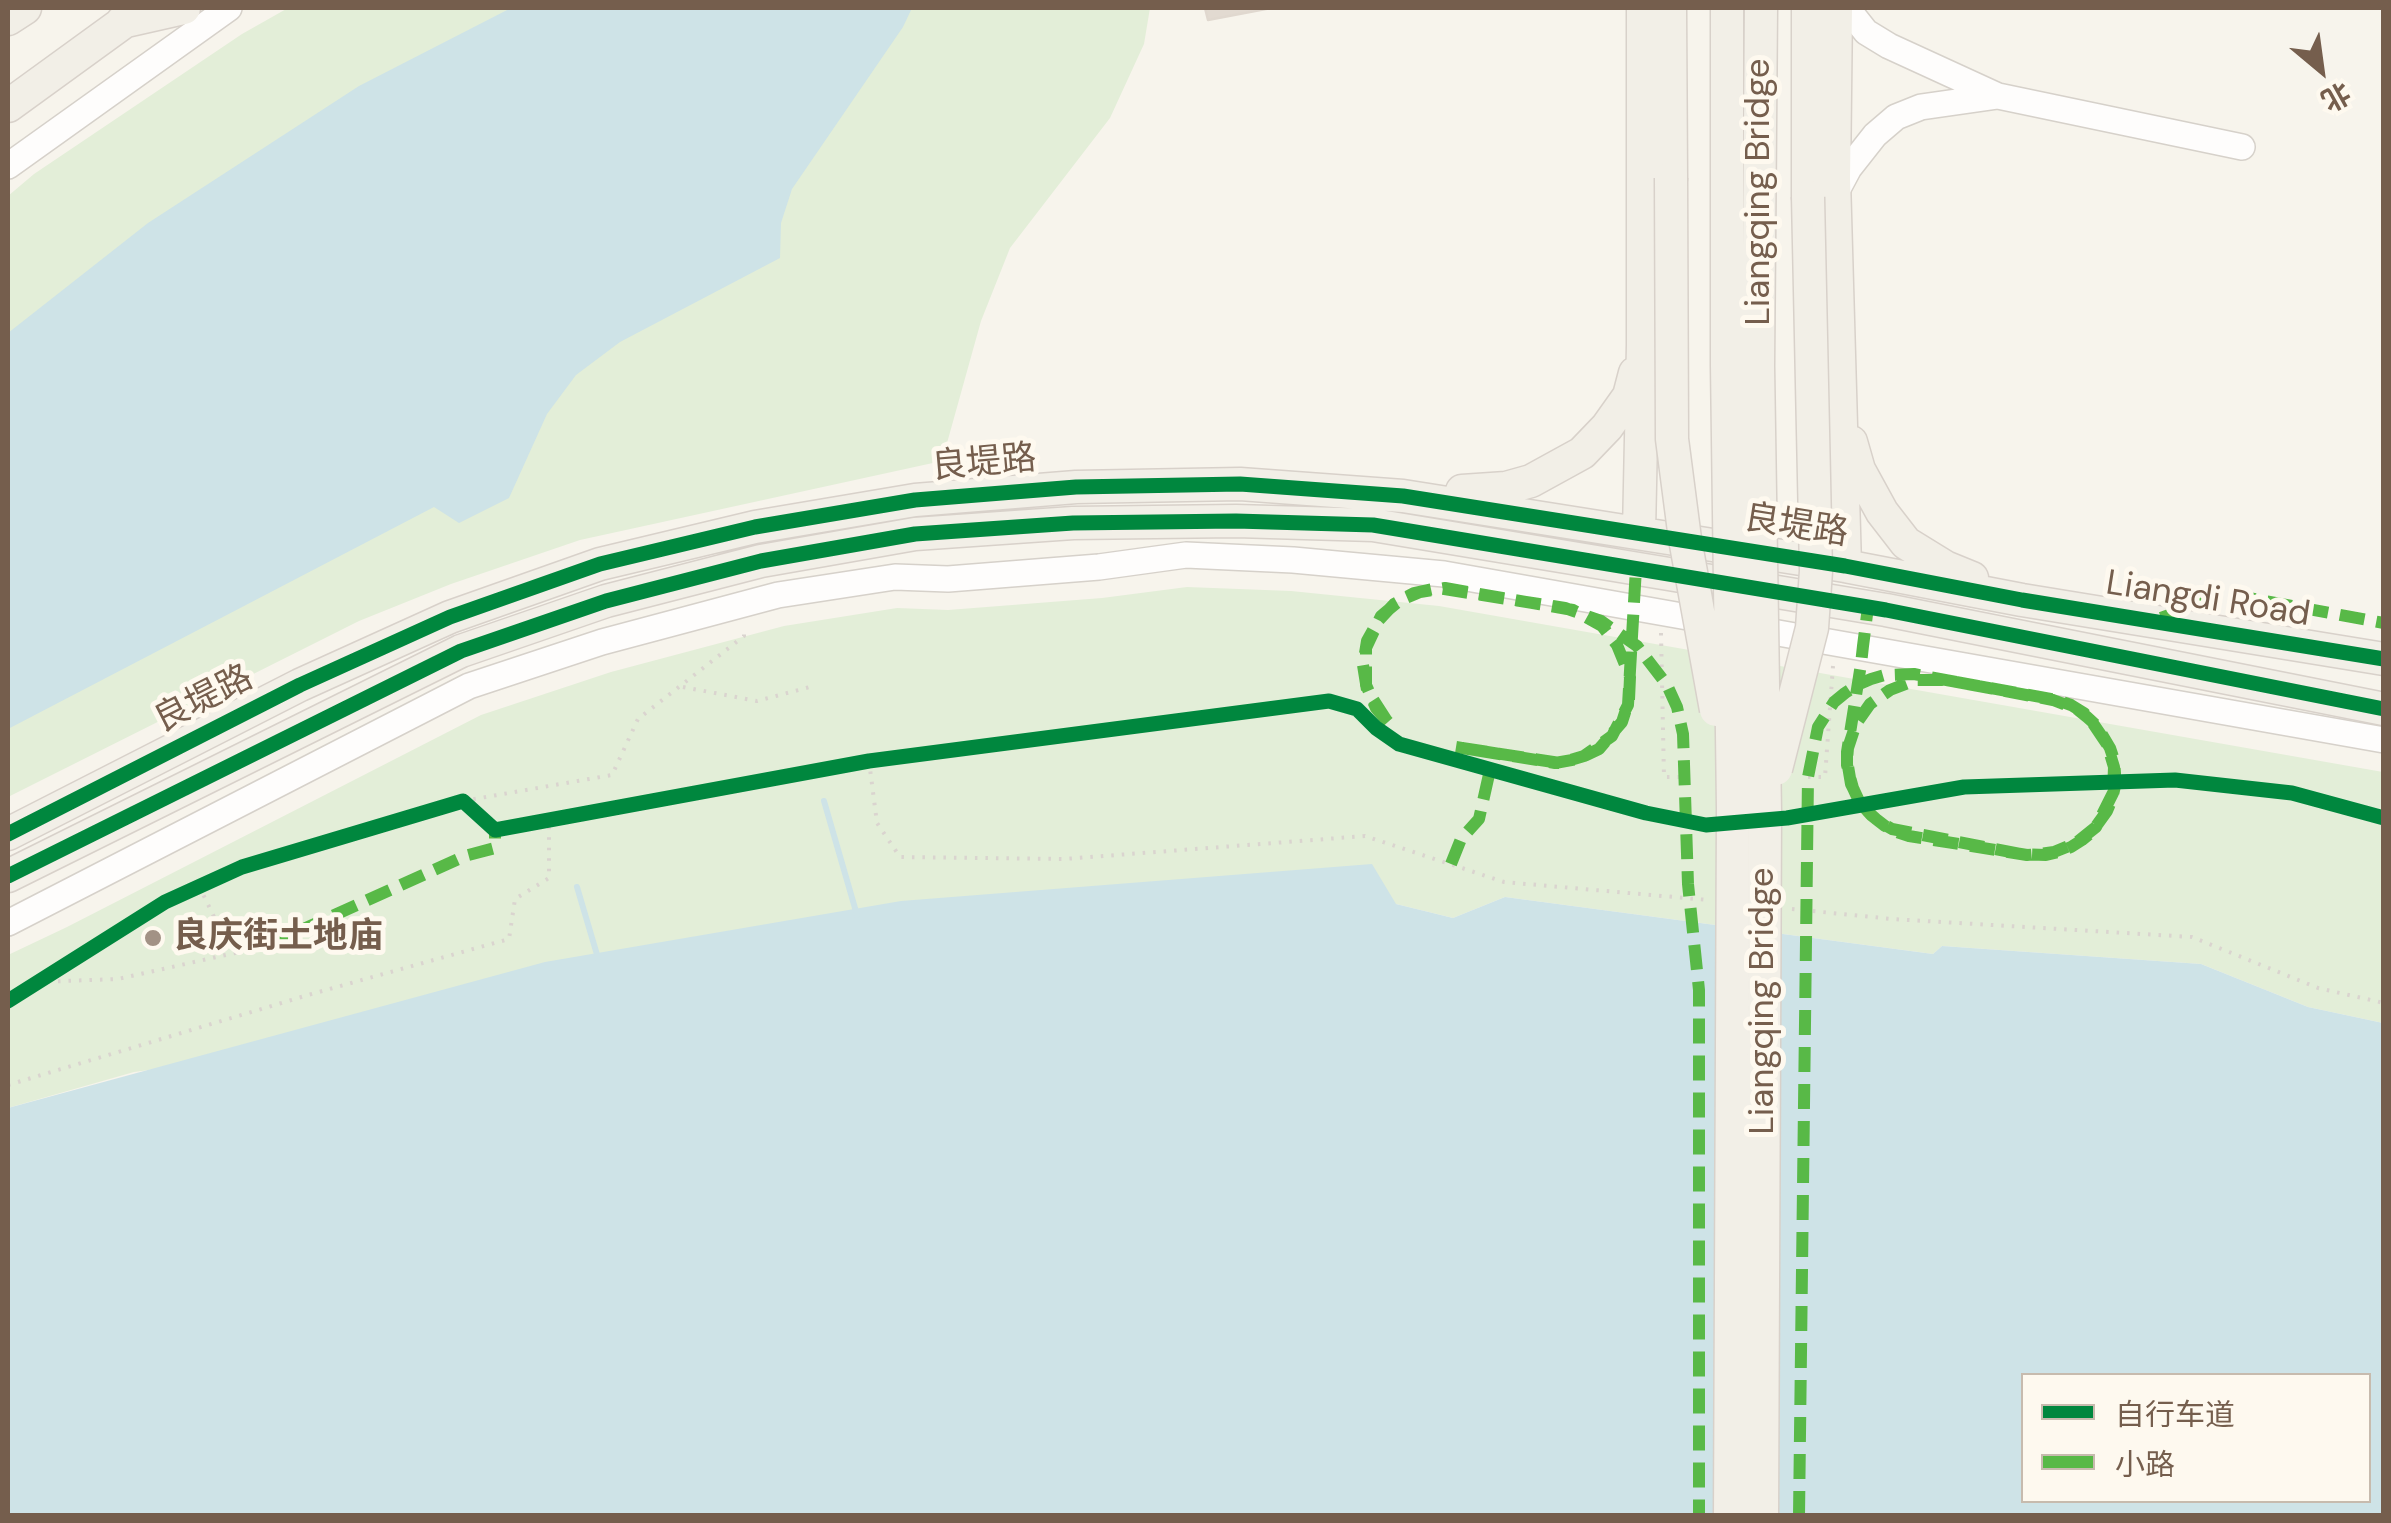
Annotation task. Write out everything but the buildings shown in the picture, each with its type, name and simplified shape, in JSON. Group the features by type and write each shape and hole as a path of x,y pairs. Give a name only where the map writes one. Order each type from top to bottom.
{"main road":[{"path":"8,19 25,8"},
{"path":"8,106 131,15 184,8"},
{"path":"1639,532 1643,8"},
{"path":"1670,8 1672,440 1685,539 1749,811"},
{"name":"Liangqing Bridge","path":"1727,8 1726,365 1749,811 1762,1516"},
{"name":"Liangqing Bridge","path":"1730,1516 1749,811 1761,8"},
{"path":"1808,8 1839,403 1845,566"},
{"path":"1749,811 1812,628 1821,196 1836,8"},
{"path":"1403,496 1506,488 1555,470 1582,453 1608,426 1628,396 1643,345"},
{"path":"1839,403 1859,470 1882,512 1906,542 1945,566 2022,600"},
{"name":"良堤路","path":"14,831 300,685 450,617 600,564 754,527 915,500 1076,487 1240,484 1403,496 1845,566 2022,600"},
{"name":"Liangdi Road","path":"8,876 461,651 606,601 761,561 915,534 1054,524 1236,521 1373,525 1886,610 2384,709"},
{"name":"Liangdi Road","path":"2022,600 2384,659"},
{"path":"14,831 37,861"}],"street":[{"path":"8,166 229,8"},
{"path":"1847,8 1866,32 1878,39 1998,96 2242,147"},
{"path":"1821,196 1896,118 1921,107 1998,96"},
{"path":"8,923 469,686 602,642 742,604 895,577 948,579 1099,567 1186,555 1444,574 2384,740"}],"path":[{"path":"444,807 468,806 612,775 638,718 744,636 742,604"},
{"path":"1660,614 1664,776 1684,777"},
{"path":"1808,777 1825,777 1834,642"},
{"path":"680,687 757,702 810,687"},
{"path":"851,765 888,759"},
{"path":"869,761 877,824 900,857 1064,859 1365,836 1504,882 1707,900"},
{"path":"531,824 566,818"},
{"path":"8,1085 510,939 515,899 549,878 549,820"},
{"path":"37,982 118,979 266,946 220,929 206,883 182,894"},
{"path":"1781,908 2192,937 2318,988 2384,1003"},
{"path":"22,992 69,962"}],"green space":[{"path":"288,8 1150,8 1144,44 1110,118 1010,248 981,321 942,461 580,540 451,584 359,621 8,797 8,196 34,174 242,34"},
{"path":"1187,587 1291,591 1439,606 2383,772 2383,1023 2308,1007 2201,964 1942,946 1933,954 1505,897 1453,918 1396,904 134,1072 8,1108 8,955 481,715 611,672 784,626 897,608 948,610"}],"shaded area":[{"path":"511,8 912,8 792,189 781,223 780,258 620,342 576,375 547,414 509,498 459,523 434,507 8,729 8,333 148,223 359,86"},
{"path":"1372,864 1396,904 1453,918 1505,897 1933,954 1942,946 2201,964 2308,1007 2383,1023 2383,1515 8,1516 8,1108 545,962 901,901"}],"waterway":[{"path":"824,801 857,915"},
{"path":"577,887 598,958"}],"marked path":[{"path":"1462,748 1560,763 1584,756 1612,736 1628,705 1636,568"},
{"path":"1387,721 1367,690 1363,665 1367,641 1394,604 1414,593 1437,588 1565,608 1601,621 1637,646 1667,685 1677,707 1683,734 1688,884 1699,990 1699,1516"},
{"path":"1388,722 1376,708 1366,685 1366,648 1381,616 1399,601 1420,592 1445,588 1573,610 1602,626 1617,645 1630,677 1629,700 1622,722 1599,749 1578,759 1555,763 1456,747"},
{"path":"2161,618 2227,594 2384,623"},
{"path":"1799,1516 1808,777 1818,727 1834,702 1845,693 1857,685 1871,679 1885,675 1914,674 2053,700 2077,709 2087,717 2097,726 2110,748 2114,760 2115,786 2112,799 2107,811 2092,832 2071,847 2046,855 2021,854 1892,829 1881,823 1871,815 1863,806 1857,796 1851,784 1847,760 1848,748 1856,724 1870,704 1890,690 1916,680 1945,680 2057,700 2071,705 2084,713 2092,722 2107,744 2114,767 2113,793 2096,827 2076,843 2054,852 2039,854 2027,855 1909,836 1897,832 1885,826 1876,819 1866,810 1859,801 1853,788 1850,777 1847,765 1847,752 1861,664 1868,607"},
{"path":"1451,864 1461,839 1479,819 1490,770"},
{"path":"266,946 465,856 495,848 495,830"}],"cycle path":[{"path":"8,834 300,685 450,617 600,564 755,527 915,500 1076,487 1240,484 1403,496 1845,566 2022,600 2384,659"},
{"path":"8,876 461,651 606,601 761,561 915,534 1073,523 1236,521 1373,525 1886,610 2384,709"},
{"path":"8,1001 165,902 242,867 463,801 495,830 869,761 1329,701 1357,709 1399,744 1646,813 1706,825 1787,818 1964,787 2175,780 2292,793 2384,818"}],"place":[{"name":"良庆街土地庙","path":"153,938"}]}
